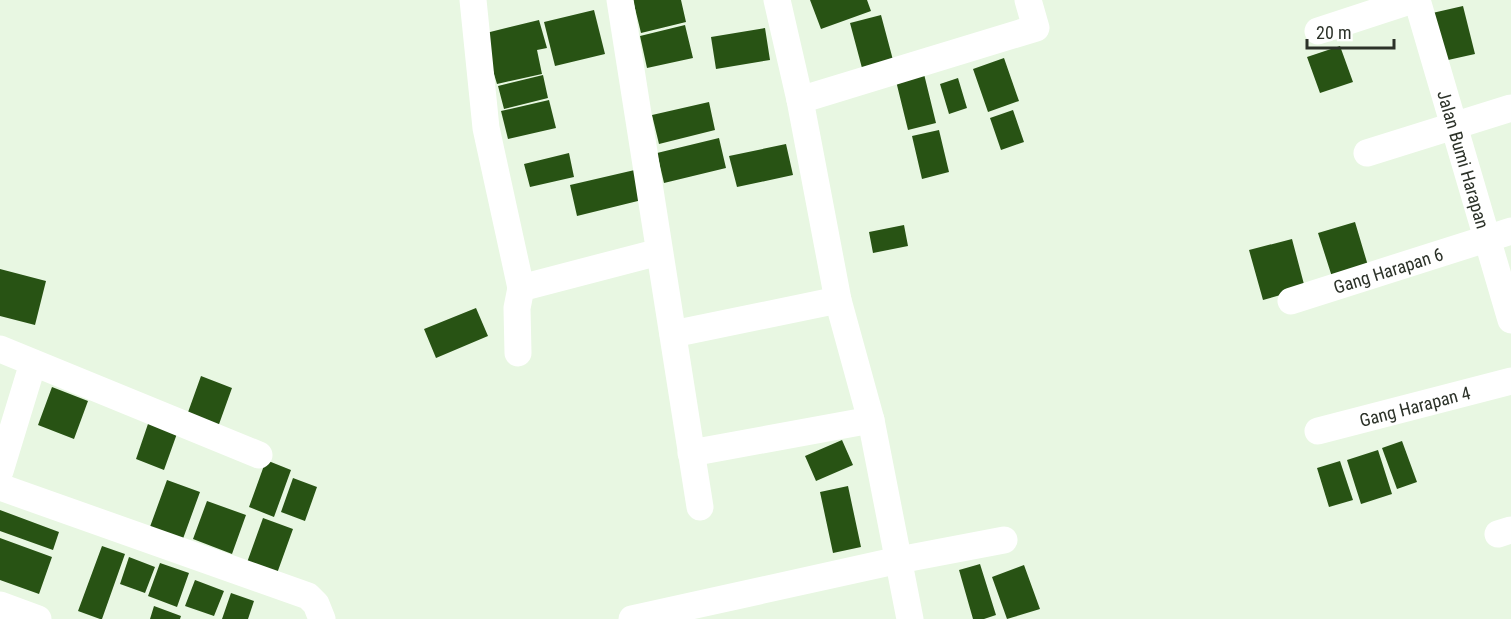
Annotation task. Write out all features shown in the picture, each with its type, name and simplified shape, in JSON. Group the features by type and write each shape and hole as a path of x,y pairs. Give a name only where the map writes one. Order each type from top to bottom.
{"street":[{"path":"473,0 486,128 521,288 517,317 518,353"},
{"path":"620,0 700,507"},
{"path":"777,0 800,100 838,300 871,420 910,619"},
{"path":"800,100 1036,28 1028,0"},
{"path":"1318,31 1415,0"},
{"name":"Jalan Bumi Harapan","path":"1415,0 1453,126 1499,236 1511,320"},
{"path":"1367,153 1511,108"},
{"name":"Gang Harapan 6","path":"1291,301 1499,236"},
{"path":"521,288 658,252"},
{"path":"673,333 838,300"},
{"path":"0,349 259,455"},
{"path":"0,471 33,363"},
{"name":"Gang Harapan 4","path":"1318,431 1511,381"},
{"path":"691,453 871,420"},
{"path":"0,487 308,596 316,604 322,619"},
{"path":"632,619 898,560 1004,540"},
{"path":"0,605 38,619"}],"building":[{"path":"633,0 681,0 686,22 641,33"},
{"path":"810,0 867,0 871,11 821,29"},
{"path":"1463,6 1475,54 1439,62 1428,14"},
{"path":"594,10 605,54 555,66 544,22"},
{"path":"881,15 893,60 862,68 850,23"},
{"path":"539,20 547,48 537,50 542,74 497,84 482,34"},
{"path":"685,25 693,58 647,68 640,36"},
{"path":"765,28 770,60 716,69 711,37"},
{"path":"1340,46 1353,82 1320,93 1307,57"},
{"path":"1004,58 1019,101 988,112 973,69"},
{"path":"924,74 936,123 908,130 896,81"},
{"path":"543,75 548,98 504,109 498,86"},
{"path":"958,78 967,108 949,114 940,84"},
{"path":"549,100 556,128 508,139 501,111"},
{"path":"709,102 715,130 659,144 652,115"},
{"path":"1013,110 1024,142 1001,150 990,118"},
{"path":"939,130 949,172 922,179 912,136"},
{"path":"719,138 726,168 664,183 657,153"},
{"path":"786,144 793,175 737,187 729,156"},
{"path":"569,153 574,177 530,187 524,164"},
{"path":"639,169 646,199 577,216 570,185"},
{"path":"1355,222 1369,269 1333,280 1318,233"},
{"path":"904,225 908,246 873,253 869,232"},
{"path":"1292,239 1305,288 1263,300 1249,250"},
{"path":"0,269 46,281 35,325 0,316"},
{"path":"476,308 488,336 436,358 424,329"},
{"path":"201,376 232,388 218,427 187,415"},
{"path":"52,387 88,401 74,439 38,425"},
{"path":"150,418 179,428 164,470 136,459"},
{"path":"842,440 853,465 816,481 805,456"},
{"path":"1402,441 1417,482 1397,489 1382,448"},
{"path":"1378,450 1392,494 1361,504 1347,460"},
{"path":"266,460 291,470 274,517 249,507"},
{"path":"1340,461 1353,500 1329,507 1317,468"},
{"path":"293,478 317,487 305,521 281,512"},
{"path":"167,480 200,492 180,547 147,535"},
{"path":"848,486 861,547 833,553 820,492"},
{"path":"207,501 246,515 232,554 193,539"},
{"path":"0,510 59,532 53,550 0,531"},
{"path":"263,518 293,529 275,579 245,568"},
{"path":"0,538 52,557 39,594 0,580"},
{"path":"102,546 125,554 102,619 100,619 78,611"},
{"path":"129,557 155,567 145,593 120,584"},
{"path":"160,563 189,573 177,607 148,596"},
{"path":"980,564 996,615 984,619 973,619 959,570"},
{"path":"1024,565 1040,609 1007,619 992,577"},
{"path":"195,580 224,591 214,616 185,606"},
{"path":"231,593 254,601 248,619 222,619"},
{"path":"154,606 181,616 180,619 150,619"}]}
